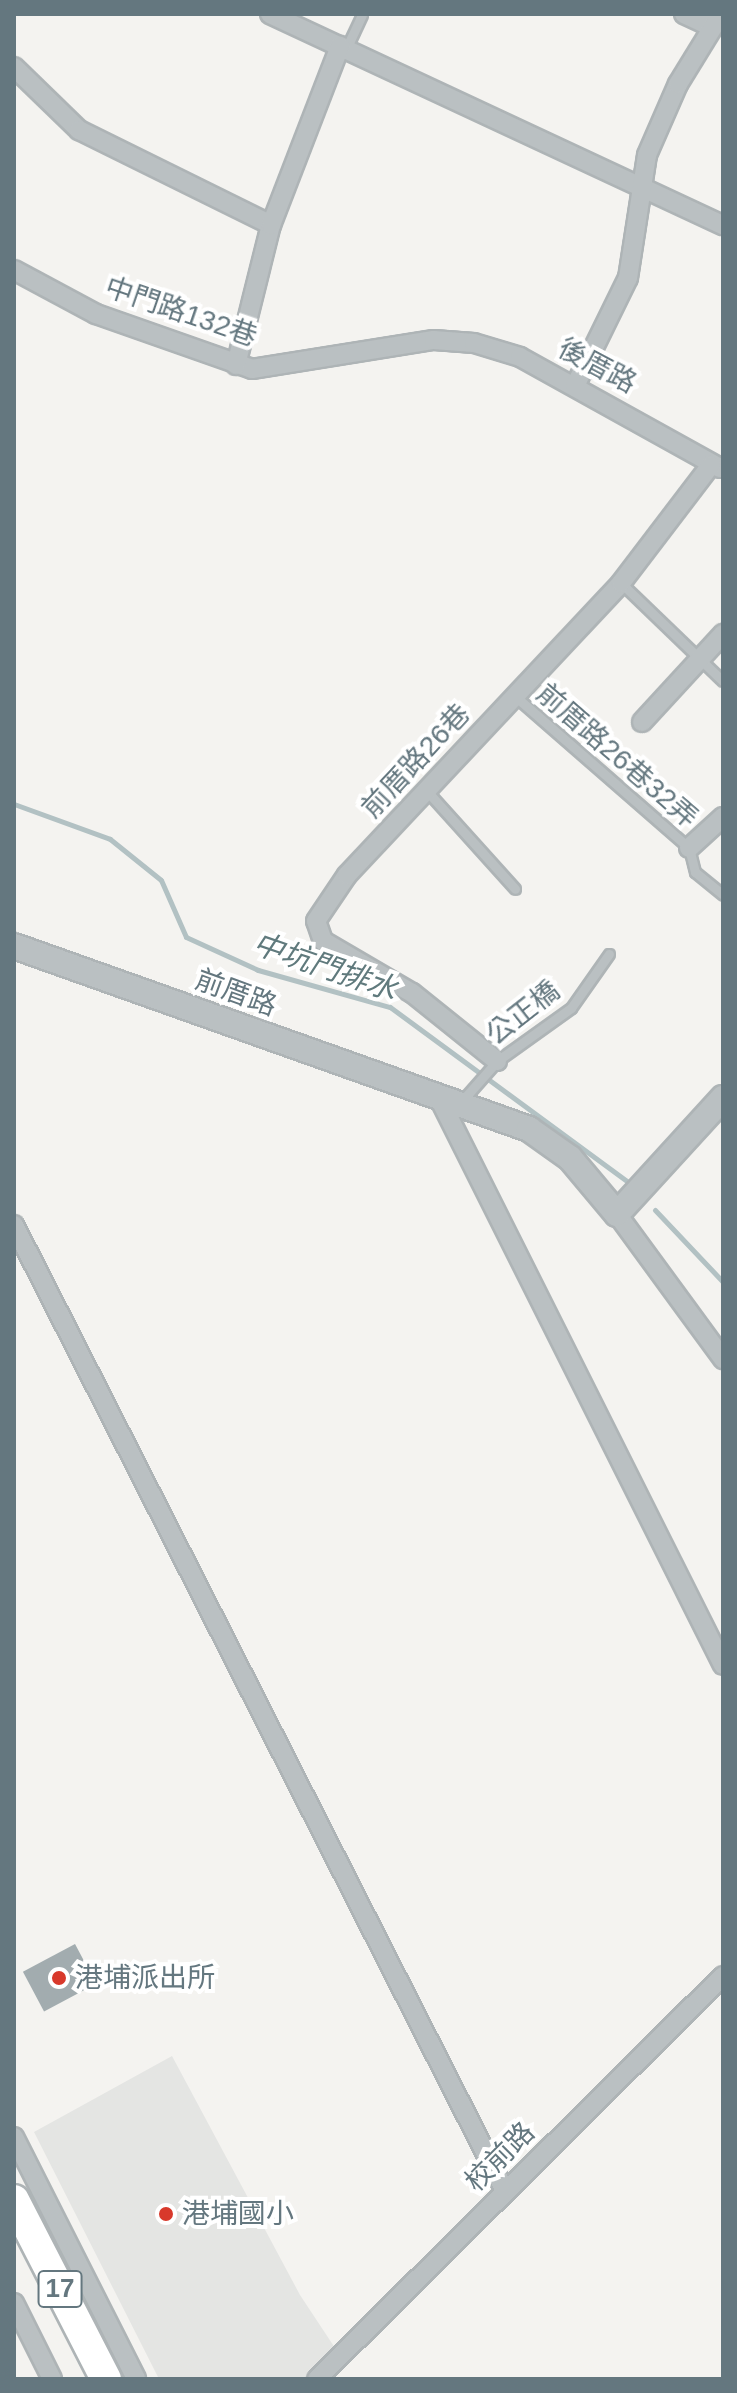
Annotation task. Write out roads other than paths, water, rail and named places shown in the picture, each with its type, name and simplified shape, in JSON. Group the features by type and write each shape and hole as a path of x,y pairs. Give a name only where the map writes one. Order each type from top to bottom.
{"main road":[{"name":"17","path":"14,2200 106,2379"},
{"name":"17","path":"14,2235 86,2379"}],"street":[{"path":"270,14 645,185 723,225"},
{"path":"575,386 628,278 653,140 716,21 684,14"},
{"path":"236,365 271,225 343,48"},
{"path":"17,77 57,112 103,145 271,225"},
{"name":"中門路132巷","path":"14,270 96,314 252,369 434,340"},
{"name":"後厝路","path":"434,340 474,343 520,357 717,466"},
{"name":"前厝路26巷","path":"493,1065 421,1000 316,932 316,921 347,875 621,583 717,466"},
{"path":"642,722 723,634"},
{"path":"689,848 723,817"},
{"name":"前厝路","path":"14,946 529,1129 570,1158 617,1214"},
{"path":"449,1099 602,1427 723,1665"},
{"path":"720,1108 617,1214 723,1359"},
{"path":"14,1225 505,2191"},
{"name":"校前路","path":"317,2379 723,1976"},
{"path":"14,2137 136,2379"},
{"path":"14,2303 52,2379"}],"lane":[{"path":"343,48 362,14"},
{"path":"621,583 723,681"},
{"name":"前厝路26巷32弄","path":"516,697 689,848"},
{"path":"426,790 515,889"},
{"path":"689,848 695,872 723,895"},
{"name":"公正橋","path":"449,1099 478,1082 493,1065 571,1008 609,954"}],"waterway":[{"name":"中坑門排水","path":"14,804 110,839 161,880 186,937 258,970 390,1007 630,1183"},
{"name":"中坑門排水","path":"655,1210 723,1282"}],"place":[{"name":"港埔派出所","path":"59,1978"},
{"name":"港埔國小","path":"166,2214"}]}
